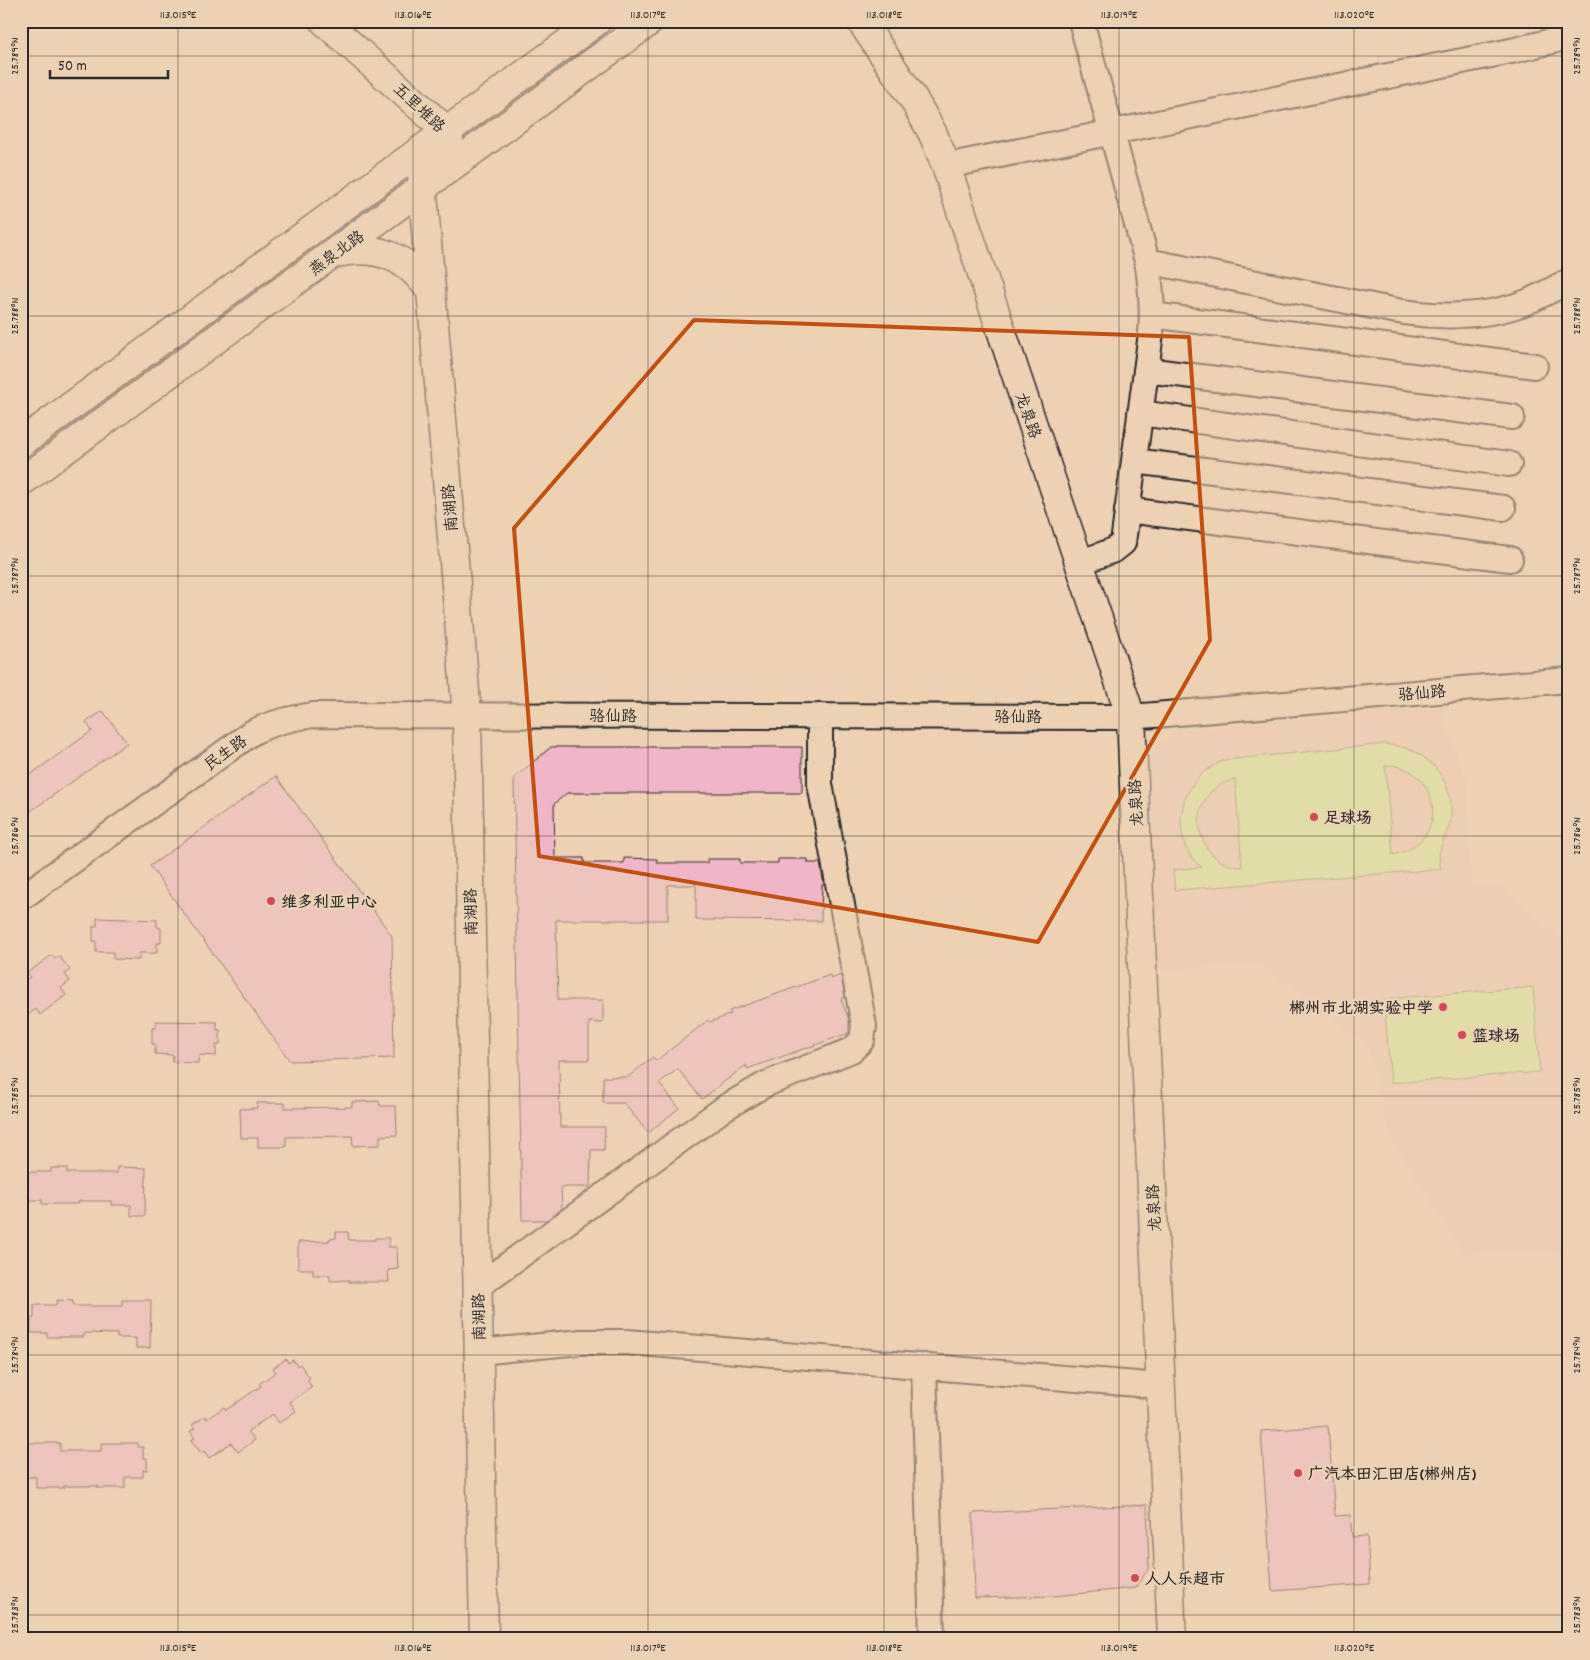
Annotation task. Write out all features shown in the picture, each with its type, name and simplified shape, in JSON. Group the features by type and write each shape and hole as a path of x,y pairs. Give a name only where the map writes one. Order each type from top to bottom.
{"main road":[{"name":"五里堆路","path":"324,21 454,126 465,131 460,145 424,174 422,188"},
{"name":"五里堆路","path":"349,21 454,126"},
{"name":"燕泉北路","path":"21,443 597,21"},
{"name":"燕泉北路","path":"21,482 650,21"},
{"name":"龙泉路","path":"861,21 914,100 933,134 946,166 1131,717 1172,1639"},
{"name":"南湖路","path":"422,188 467,715 484,1639"},
{"path":"332,254 372,250 396,258 416,272 431,292"}],"street":[{"path":"1079,564 1121,546 1134,461 1152,314 1152,297 1147,261 1081,21"},
{"path":"946,166 1569,38"},
{"path":"1147,261 1397,311 1444,316 1508,308 1527,302 1569,281"},
{"path":"1152,314 1535,366"},
{"path":"1146,370 1512,417"},
{"path":"1140,413 1509,464"},
{"path":"1134,461 1503,508"},
{"path":"1127,510 1510,559"},
{"name":"骆仙路","path":"467,715 1131,717 1569,680"},
{"name":"民生路","path":"21,898 253,732 270,724 290,718 313,716 467,715"},
{"path":"478,1287 726,1107 775,1080 852,1050 862,1040 864,1026 820,784 820,716"},
{"path":"479,1352 581,1342 627,1342 1161,1386"},
{"path":"924,1366 932,1639"}],"highlighted area":[{"path":"694,320 1189,337 1210,640 1038,942 539,856 514,528"}],"shaded area":[{"name":"郴州市北湖实验中学","path":"1440,709 1468,784 1470,887 1500,887 1569,946 1569,1253 1463,1253 1390,1135 1367,1045 1261,964 1158,969 1149,769 1153,751 1158,743 1170,734 1185,730"}],"green space":[{"path":"1386,744 1406,748 1419,754 1435,767 1450,795 1451,817 1439,852 1441,869 1175,890 1173,870 1202,867 1194,860 1184,841 1181,818 1186,796 1194,782 1210,768 1224,760","holes":["1393,765 1406,769 1417,776 1424,784 1432,804 1433,815 1426,835 1409,849 1393,855 1385,766","1235,779 1242,867 1229,865 1218,859 1203,840 1200,828 1200,815 1204,803 1211,792 1216,787"]},
{"name":"篮球场","path":"1533,987 1540,1072 1391,1083 1384,999"}],"building":[{"path":"103,711 127,743 21,818 21,786 26,783 24,779 92,731 86,722"},
{"path":"551,747 802,747 802,793 567,793 554,804 555,858 584,858 584,863 624,863 624,858 657,859 657,863 707,863 707,859 740,859 740,863 778,863 778,859 808,859 808,863 820,863 824,885 822,885 821,921 696,920 696,885 668,885 668,920 556,920 558,1000 603,1000 603,1023 589,1022 589,1060 559,1060 560,1127 605,1127 604,1150 591,1150 590,1187 561,1187 562,1209 547,1220 522,1220 514,778"},
{"name":"维多利亚中心","path":"276,776 392,936 394,1058 290,1061 150,866"},
{"path":"97,918 157,920 157,927 161,928 161,943 157,943 157,953 139,953 139,960 113,959 113,952 96,952 96,941 93,941 93,926 97,926"},
{"path":"52,955 55,959 59,956 70,970 65,974 70,981 61,988 66,995 40,1015 36,1009 21,1020 21,983 30,977 27,973"},
{"path":"830,975 831,979 841,975 845,997 841,999 849,1020 849,1033 747,1069 746,1065 702,1099 678,1069 659,1083 679,1108 648,1133 624,1103 603,1103 603,1077 628,1077 653,1057 656,1061 708,1020 710,1022 731,1014 729,1011"},
{"path":"156,1021 217,1022 217,1030 220,1030 220,1045 216,1045 216,1056 199,1055 198,1063 172,1062 173,1055 155,1054 155,1044 152,1044 152,1028 156,1028"},
{"path":"379,1101 380,1106 396,1106 397,1135 380,1136 380,1145 353,1146 352,1136 286,1137 286,1147 258,1147 258,1138 241,1138 240,1109 257,1108 257,1103 285,1103 285,1108 352,1107 352,1102"},
{"path":"117,1167 146,1168 145,1216 131,1216 131,1205 111,1205 111,1201 79,1201 78,1204 42,1204 42,1200 26,1200 28,1172 51,1172 51,1168 67,1168 67,1173 117,1173"},
{"path":"336,1232 348,1232 349,1240 389,1238 389,1247 397,1247 398,1269 388,1270 389,1282 330,1281 330,1275 313,1275 313,1269 298,1269 298,1242 329,1241 329,1239 336,1238"},
{"path":"57,1300 73,1301 73,1306 122,1306 122,1300 151,1300 150,1348 136,1348 136,1338 117,1338 117,1334 84,1333 84,1337 47,1337 47,1333 31,1333 31,1318 34,1318 34,1305 56,1305"},
{"path":"286,1359 288,1363 293,1360 297,1366 300,1364 310,1378 307,1380 312,1387 290,1402 296,1411 279,1423 273,1414 248,1431 255,1440 238,1452 231,1443 209,1458 204,1451 201,1453 191,1440 195,1438 190,1431 195,1428 192,1425 205,1416 207,1419 224,1407 226,1410 261,1386 259,1384 276,1372 273,1368"},
{"name":"广汽本田汇田店(郴州店)","path":"1328,1426 1335,1516 1350,1515 1352,1537 1367,1536 1370,1584 1272,1591 1261,1431"},
{"path":"23,1443 60,1443 60,1451 101,1451 101,1443 138,1443 138,1447 143,1447 143,1458 147,1458 147,1470 143,1470 143,1477 125,1477 125,1488 64,1486 64,1488 36,1488 36,1477 21,1477 21,1447 23,1447"},
{"path":"1147,1505 1149,1568 1135,1588 1054,1596 975,1598 973,1513"}],"place":[{"name":"足球场","path":"1314,817"},
{"name":"维多利亚中心","path":"271,901"},
{"name":"郴州市北湖实验中学","path":"1443,1007"},
{"name":"篮球场","path":"1462,1035"},
{"name":"广汽本田汇田店(郴州店)","path":"1298,1473"},
{"name":"人人乐超市","path":"1135,1578"}]}
